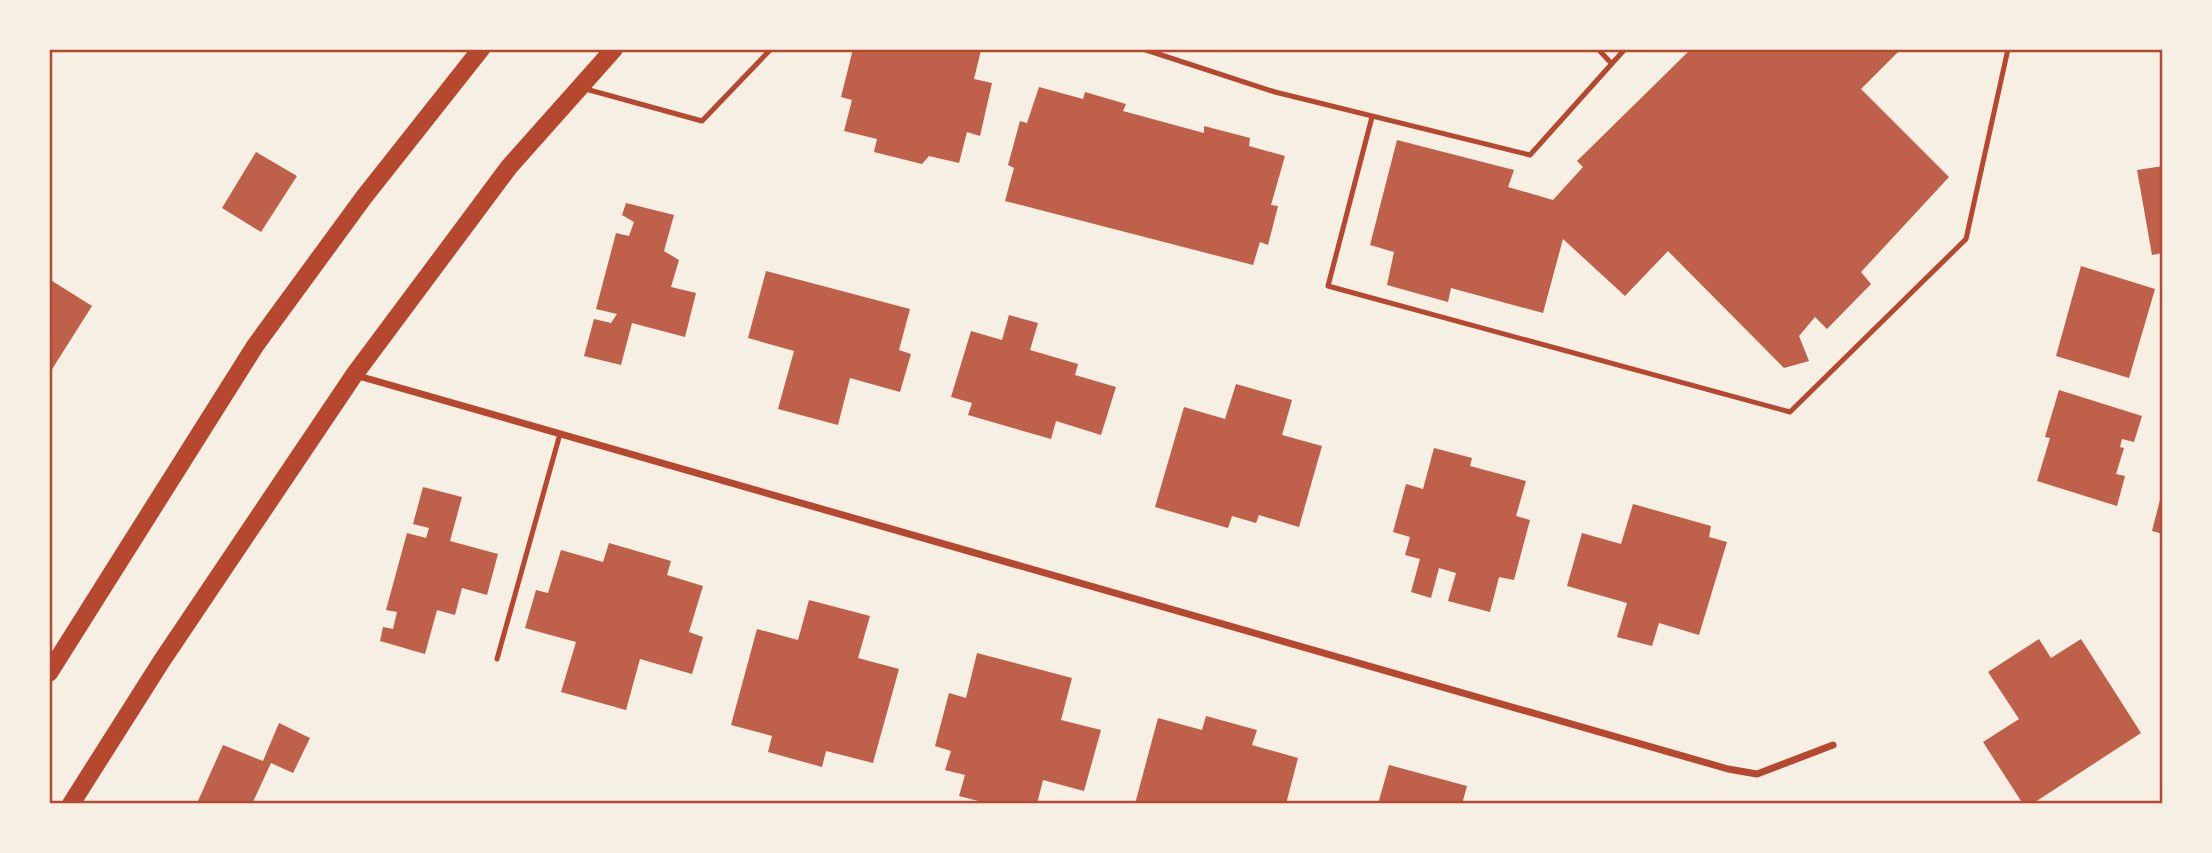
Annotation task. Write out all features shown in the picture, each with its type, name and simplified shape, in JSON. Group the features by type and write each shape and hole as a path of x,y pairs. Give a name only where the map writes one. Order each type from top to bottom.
{"main road":[{"path":"49,673 255,346 364,197 481,49"},
{"path":"71,804 161,662 354,375 509,167 614,49"}],"street":[{"path":"354,375 1728,769 1757,774 1833,745"}],"lane":[{"path":"579,88 702,121 771,49"},
{"path":"1143,49 1275,92 1530,156 1625,49"},
{"path":"1598,49 1611,63"},
{"path":"1372,117 1328,286 1790,412 1966,239 2008,49"},
{"path":"497,659 560,434"}],"building":[{"path":"853,49 981,50 974,79 992,83 980,136 967,132 959,163 929,156 922,164 874,152 877,139 844,131 852,100 841,97"},
{"path":"1691,49 1901,49 1861,89 1949,177 1861,272 1871,284 1827,329 1815,317 1799,336 1809,361 1784,368 1668,251 1625,296 1563,239 1543,313 1451,288 1448,302 1387,285 1394,252 1370,245 1397,140 1514,170 1508,187 1553,200 1583,167 1577,161"},
{"path":"1039,87 1083,99 1085,92 1126,104 1123,111 1204,133 1204,126 1250,138 1249,146 1285,156 1271,205 1278,206 1268,245 1260,242 1253,265 1005,201 1014,168 1008,165 1020,121 1027,123"},
{"path":"256,152 297,176 261,232 222,208"},
{"path":"2163,166 2163,253 2152,255 2137,170"},
{"path":"626,203 674,215 664,251 679,260 671,287 696,293 685,337 632,323 621,365 584,356 594,319 611,323 617,314 596,309 616,233 629,236 634,222 622,215"},
{"path":"2081,266 2155,289 2129,378 2056,356"},
{"path":"766,271 910,309 899,350 911,354 900,392 850,378 838,425 778,409 794,351 748,338"},
{"path":"49,279 92,306 49,374"},
{"path":"1009,315 1038,323 1030,350 1078,364 1075,375 1116,387 1101,435 1056,421 1051,439 968,415 972,403 951,397 971,331 1002,340"},
{"path":"1236,384 1292,400 1282,435 1322,446 1299,527 1259,515 1256,523 1232,516 1228,528 1155,507 1184,407 1225,419"},
{"path":"2059,390 2142,416 2134,442 2122,439 2120,447 2124,448 2116,474 2125,476 2117,506 2037,481 2050,438 2045,437"},
{"path":"1434,448 1472,458 1470,466 1526,481 1516,516 1530,520 1514,580 1499,577 1490,612 1448,601 1456,573 1439,568 1431,598 1411,592 1420,559 1405,555 1410,537 1393,532 1406,484 1423,489"},
{"path":"423,487 462,497 450,541 498,554 487,595 462,588 455,615 437,610 425,654 380,641 383,627 393,629 397,612 386,610 407,533 426,538 429,528 413,524"},
{"path":"2163,492 2163,534 2152,531"},
{"path":"1633,504 1711,526 1709,537 1727,542 1699,635 1659,623 1652,646 1617,637 1627,603 1567,586 1582,533 1621,544"},
{"path":"609,543 671,561 667,575 703,586 689,632 703,637 692,674 640,659 626,710 561,692 576,642 525,628 536,590 548,593 561,550 603,562"},
{"path":"809,600 870,616 858,658 899,669 873,763 826,751 822,767 768,752 772,736 731,725 757,629 798,640"},
{"path":"2039,639 2051,658 2081,639 2141,733 2032,804 2023,804 1983,742 2019,719 1988,672"},
{"path":"977,653 1072,678 1061,720 1101,730 1084,791 1043,780 1037,804 990,804 959,796 965,775 945,770 951,751 935,746 949,693 966,698"},
{"path":"1206,716 1257,730 1252,745 1298,758 1286,804 1135,804 1158,718 1202,730"},
{"path":"279,723 310,738 293,773 271,763 252,804 203,804 198,801 223,745 263,761"},
{"path":"1389,765 1467,786 1462,804 1378,804"}]}
